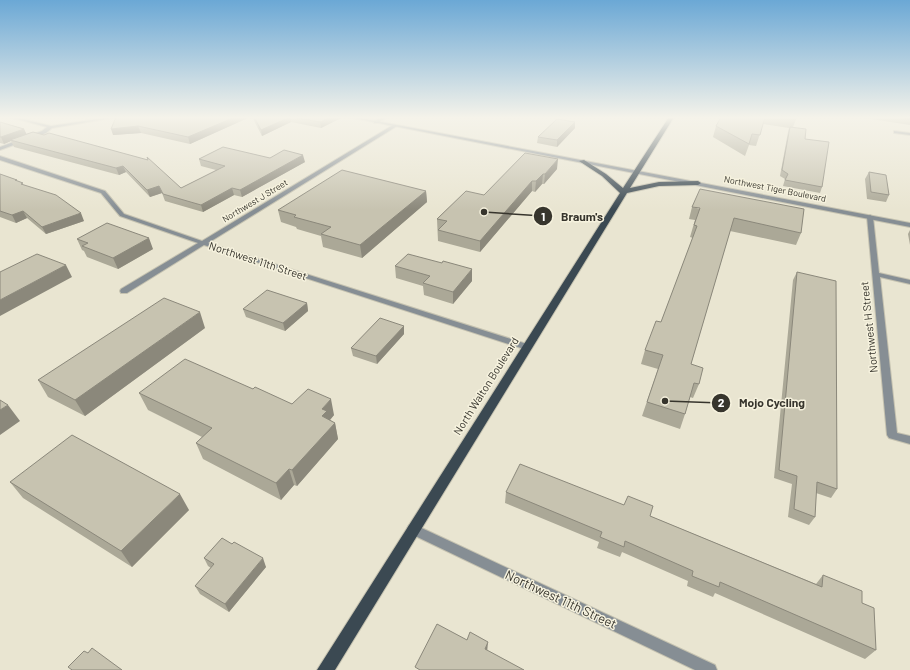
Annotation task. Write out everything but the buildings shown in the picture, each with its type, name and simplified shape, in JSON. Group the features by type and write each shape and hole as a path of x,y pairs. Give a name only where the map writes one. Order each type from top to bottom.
{"main road":[{"name":"North Walton Boulevard","path":"325,670 651,148"},
{"path":"582,161 604,175 623,192 660,184 698,183"}],"street":[{"name":"Northwest J Street","path":"124,291 358,148"},
{"name":"Northwest Tiger Boulevard","path":"514,148 910,225"},
{"name":"Northwest 11th Street","path":"0,158 103,192 122,215 203,243 527,347"},
{"name":"Northwest H Street","path":"870,217 892,435 910,440"},
{"path":"875,274 910,282"},
{"name":"Northwest 11th Street","path":"413,529 710,670"}],"place":[{"name":"Braum's","path":"484,212"},
{"name":"Mojo Cycling","path":"665,401"}]}
